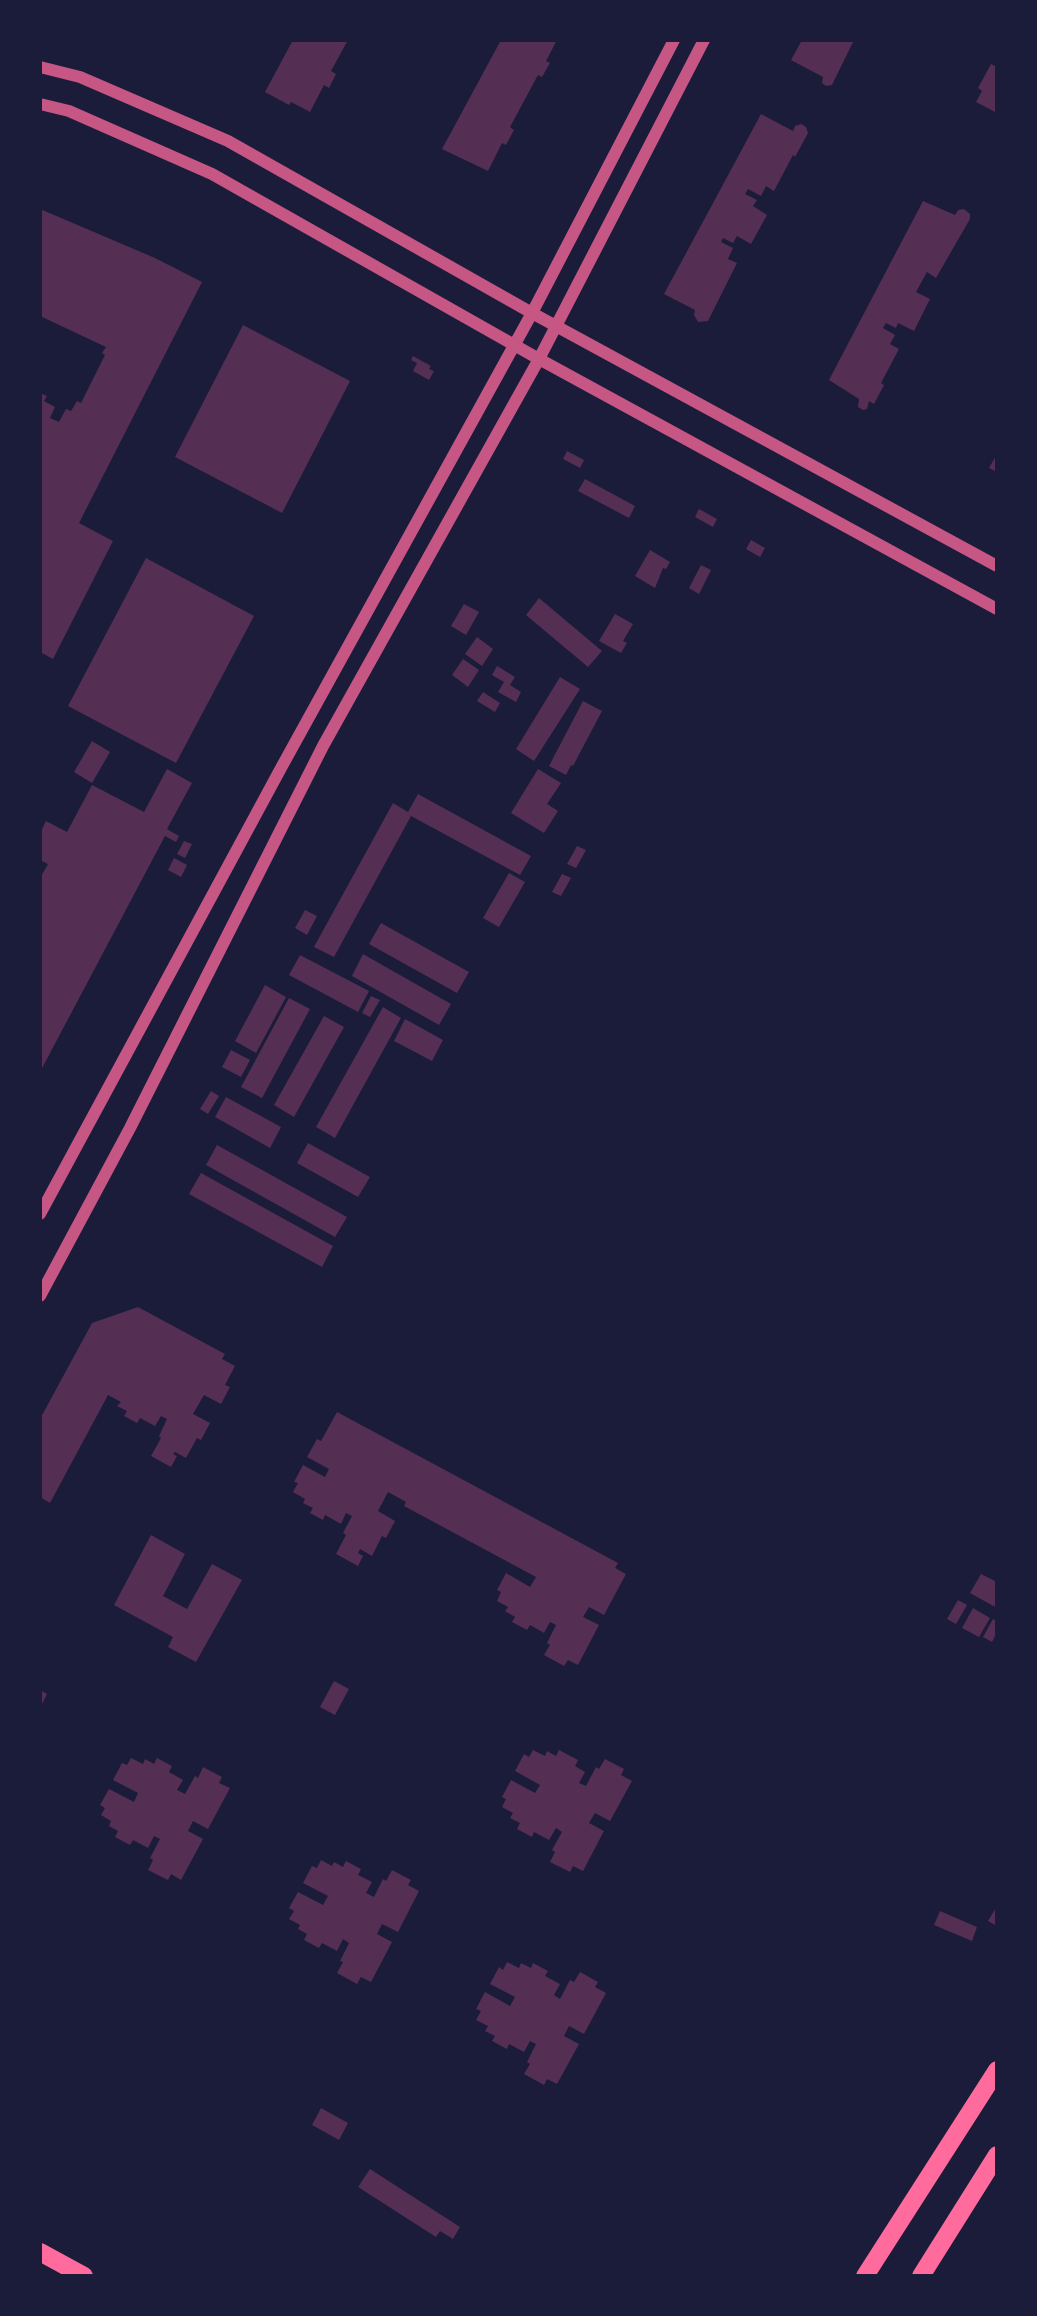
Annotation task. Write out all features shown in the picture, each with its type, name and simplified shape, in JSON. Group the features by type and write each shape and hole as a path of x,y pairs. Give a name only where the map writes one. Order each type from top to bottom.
{"main road":[{"path":"865,2276 997,2070"},
{"path":"921,2276 997,2155"},
{"path":"40,2252 84,2276"}],"street":[{"path":"40,1214 281,768 532,313 674,40"},
{"path":"40,1296 130,1128 323,746 539,359 704,40"},
{"path":"40,67 80,77 228,141 555,326 997,566"},
{"path":"40,104 69,111 212,174 539,359 997,609"}],"building":[{"path":"293,40 348,40 331,71 336,74 329,88 324,85 310,112 291,102 289,105 265,92"},
{"path":"501,40 557,40 546,61 550,63 542,77 538,75 510,127 514,130 506,145 502,143 488,171 442,149"},
{"path":"802,40 854,40 832,85 826,86 822,83 823,77 791,60"},
{"path":"997,63 997,113 976,102 982,91 978,88 991,64 995,66"},
{"path":"761,114 793,131 795,126 801,124 806,127 808,133 774,191 766,186 761,196 748,189 745,194 757,200 753,206 767,215 751,244 737,236 733,243 723,238 721,242 733,248 728,259 737,263 708,321 698,322 694,315 695,310 664,294"},
{"path":"923,201 955,215 958,210 964,209 970,214 970,219 936,278 927,272 916,292 930,299 914,331 898,323 896,328 886,323 883,328 895,335 890,344 899,349 881,383 884,385 874,404 869,401 867,409 863,410 858,407 859,399 829,380"},
{"path":"40,209 155,258 202,282 79,523 113,541 53,659 40,652 40,393 47,396 44,401 55,407 50,418 59,422 66,409 71,411 77,401 81,403 105,355 102,353 106,347 40,316"},
{"path":"243,325 350,381 282,513 175,457"},
{"path":"413,356 431,366 429,369 434,371 429,380 413,371 417,363 411,360"},
{"path":"567,451 584,460 580,468 563,459"},
{"path":"997,454 997,472 989,468"},
{"path":"585,479 635,506 629,518 578,491"},
{"path":"699,509 717,519 713,527 695,517"},
{"path":"751,540 765,548 760,557 746,549"},
{"path":"650,550 670,562 666,569 663,568 655,588 635,576"},
{"path":"146,558 254,616 176,763 68,706"},
{"path":"701,565 711,570 699,594 689,588"},
{"path":"539,598 602,651 588,667 526,615"},
{"path":"464,604 479,612 466,635 451,626"},
{"path":"615,614 633,624 623,641 627,643 621,653 599,641"},
{"path":"477,637 493,649 482,666 465,654"},
{"path":"463,659 479,670 468,687 452,675"},
{"path":"497,666 515,677 510,685 521,692 516,702 498,692 504,682 492,675"},
{"path":"560,677 580,689 534,761 516,749"},
{"path":"483,692 500,703 495,712 477,701"},
{"path":"583,701 602,711 566,775 549,766"},
{"path":"92,741 110,752 92,783 74,772"},
{"path":"167,769 192,783 167,829 179,836 176,842 165,836 40,1072 40,878 48,864 40,860 40,833 46,821 67,832 92,785 144,812"},
{"path":"538,769 561,783 547,804 558,811 544,833 511,813"},
{"path":"418,794 531,856 520,875 411,816 334,957 314,947 393,803 408,812"},
{"path":"184,841 192,844 185,858 177,854"},
{"path":"577,846 586,850 576,868 567,864"},
{"path":"174,858 187,865 181,877 168,870"},
{"path":"509,873 525,882 499,927 483,918"},
{"path":"562,874 571,878 561,896 552,892"},
{"path":"305,910 317,916 307,935 295,928"},
{"path":"381,923 469,972 457,993 369,944"},
{"path":"363,954 451,1004 439,1025 352,976"},
{"path":"300,955 369,991 358,1012 289,975"},
{"path":"265,985 286,997 256,1053 235,1041"},
{"path":"371,996 380,1000 370,1017 362,1013"},
{"path":"289,998 310,1009 262,1098 241,1087"},
{"path":"383,1007 401,1018 335,1138 316,1127"},
{"path":"324,1016 344,1027 294,1117 274,1105"},
{"path":"405,1019 443,1040 432,1061 394,1041"},
{"path":"231,1050 250,1060 241,1077 222,1067"},
{"path":"211,1091 219,1096 208,1114 200,1109"},
{"path":"226,1097 281,1127 270,1148 215,1117"},
{"path":"308,1143 370,1177 358,1197 297,1163"},
{"path":"217,1145 347,1217 335,1237 206,1165"},
{"path":"201,1173 333,1246 322,1267 189,1194"},
{"path":"138,1307 225,1354 222,1359 235,1366 225,1385 230,1387 221,1404 204,1395 193,1414 210,1423 201,1440 197,1438 186,1458 175,1452 173,1454 177,1456 171,1467 151,1456 167,1419 161,1416 155,1426 140,1418 137,1423 124,1416 127,1411 117,1406 121,1402 108,1395 50,1503 40,1497 40,1419 92,1323"},
{"path":"337,1412 618,1563 615,1568 626,1574 604,1615 589,1607 583,1617 599,1625 578,1665 568,1660 564,1666 544,1655 556,1625 550,1622 544,1633 530,1625 527,1630 512,1622 515,1617 505,1611 508,1607 497,1601 501,1592 497,1590 506,1573 530,1587 536,1577 404,1506 406,1502 388,1492 378,1511 395,1521 386,1538 382,1536 372,1556 360,1549 358,1553 363,1556 358,1566 336,1554 352,1516 346,1513 341,1524 325,1515 323,1520 310,1513 313,1508 303,1503 305,1499 293,1492 298,1483 294,1482 303,1465 325,1477 329,1469 307,1457 317,1439 321,1441"},
{"path":"151,1535 185,1554 163,1596 187,1609 212,1564 242,1580 196,1662 168,1647 173,1637 114,1605"},
{"path":"981,1574 997,1582 997,1608 970,1593"},
{"path":"958,1600 967,1605 956,1624 947,1619"},
{"path":"973,1608 990,1618 979,1637 962,1628"},
{"path":"993,1619 997,1621 997,1632 992,1642 983,1637"},
{"path":"334,1681 349,1689 335,1715 320,1707"},
{"path":"40,1690 47,1694 40,1708"},
{"path":"533,1750 545,1756 547,1751 556,1756 559,1750 578,1760 575,1766 585,1772 579,1783 586,1786 596,1767 599,1769 605,1759 624,1769 621,1775 632,1781 610,1821 595,1813 589,1823 604,1831 583,1871 573,1866 570,1872 550,1862 555,1852 552,1850 562,1832 556,1828 549,1840 534,1832 532,1837 517,1829 520,1823 510,1818 513,1813 502,1807 506,1799 502,1797 511,1780 535,1793 540,1785 515,1771 524,1754 529,1757"},
{"path":"131,1758 143,1764 145,1759 154,1764 157,1758 172,1766 169,1772 183,1780 177,1790 185,1794 203,1767 222,1777 219,1783 230,1788 208,1829 193,1821 188,1831 203,1839 181,1880 171,1874 168,1880 148,1870 153,1860 150,1858 160,1839 154,1836 148,1848 133,1840 130,1845 115,1837 118,1831 109,1826 111,1821 101,1815 105,1808 100,1805 109,1789 134,1802 138,1793 113,1780 122,1763 127,1765"},
{"path":"321,1860 332,1866 334,1862 343,1867 346,1861 361,1869 358,1875 372,1882 366,1893 374,1897 383,1879 386,1881 392,1870 411,1880 408,1885 419,1891 398,1932 382,1924 377,1934 392,1942 371,1982 361,1977 357,1984 337,1973 349,1943 343,1939 337,1951 322,1943 319,1948 304,1940 307,1934 298,1929 300,1925 289,1919 294,1911 289,1908 298,1892 323,1905 328,1896 303,1883 312,1866 317,1868"},
{"path":"997,1906 997,1926 988,1921"},
{"path":"940,1911 977,1927 972,1941 934,1925"},
{"path":"507,1962 519,1968 521,1963 531,1968 533,1963 548,1971 545,1976 560,1984 554,1995 560,1999 570,1980 574,1982 580,1972 598,1982 595,1987 606,1993 584,2034 569,2026 564,2036 579,2044 557,2084 547,2079 544,2085 524,2074 536,2044 530,2041 524,2052 509,2044 507,2049 492,2041 495,2036 485,2031 488,2026 476,2020 481,2011 476,2009 485,1992 510,2006 515,1997 490,1984 499,1967 503,1970"},
{"path":"321,2108 348,2123 339,2140 312,2125"},
{"path":"370,2169 460,2227 453,2239 440,2231 436,2237 358,2187"}]}
